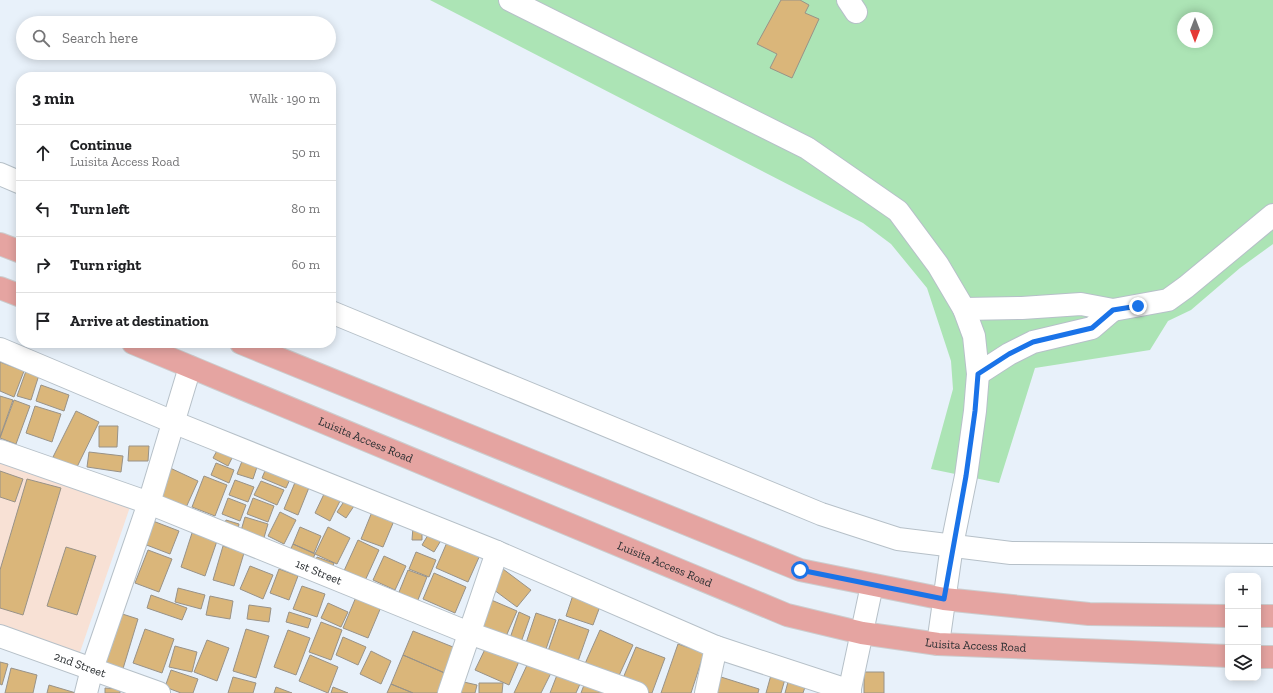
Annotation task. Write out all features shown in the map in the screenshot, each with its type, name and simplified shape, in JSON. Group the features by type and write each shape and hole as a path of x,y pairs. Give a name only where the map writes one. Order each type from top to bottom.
{"main road":[{"path":"0,244 16,250"},
{"path":"0,288 16,294"},
{"name":"Luisita Access Road","path":"146,348 787,615 862,633 938,644 1225,656"},
{"path":"253,348 800,570 944,599 1089,614 1225,616"},
{"path":"1261,616 1273,616"},
{"path":"1261,657 1273,657"}],"street":[{"path":"510,0 807,148 898,211 938,265 964,309 974,336 978,374 975,411 966,476 952,545 938,644"},
{"path":"0,174 16,181"},
{"path":"964,309 1014,309 1081,304 1113,310 1168,300 1186,287 1273,215"},
{"path":"978,374 1009,354 1033,342 1092,328 1113,310"},
{"path":"336,314 821,514 898,538 1012,553 1273,555"},
{"path":"0,349 173,422 497,552 716,647 849,692 872,585"},
{"path":"86,693 92,669 149,502 190,367"},
{"name":"1st Street","path":"0,451 149,502 469,633 637,693"},
{"path":"449,693 497,552"},
{"name":"2nd Street","path":"0,636 159,693"},
{"path":"706,693 716,647"}],"shaded area":[{"path":"0,463 130,507 79,655 0,628"}],"green space":[{"path":"430,0 1273,0 1273,244 1240,268 1191,310 1168,321 1150,350 1035,368 999,483 931,469 953,389 951,361 927,288 891,244 863,223"}],"building":[{"path":"781,0 800,0 809,5 805,13 819,19 792,78 770,68 777,54 757,44"},
{"path":"0,362 24,371 14,397 0,391"},
{"path":"26,371 39,375 31,400 17,396"},
{"path":"41,385 69,395 64,411 36,401"},
{"path":"0,396 13,400 0,437"},
{"path":"14,400 30,406 16,444 0,438"},
{"path":"35,406 61,414 52,442 26,433"},
{"path":"76,411 99,422 76,469 53,457"},
{"path":"99,426 118,426 117,447 99,447"},
{"path":"220,445 235,452 228,466 213,458"},
{"path":"129,446 149,446 148,461 128,461"},
{"path":"89,452 123,456 121,472 87,467"},
{"path":"244,456 259,461 253,479 237,474"},
{"path":"216,463 234,470 229,483 211,475"},
{"path":"267,466 291,477 286,488 262,478"},
{"path":"168,467 198,481 184,512 154,498"},
{"path":"0,471 23,479 15,502 0,497"},
{"path":"204,476 227,485 215,516 192,507"},
{"path":"27,479 61,488 23,615 0,608 0,570"},
{"path":"235,480 254,487 248,502 229,495"},
{"path":"296,480 310,485 298,515 284,509"},
{"path":"261,481 284,490 277,505 254,495"},
{"path":"324,494 340,501 330,521 315,513"},
{"path":"228,498 246,505 240,521 222,514"},
{"path":"253,498 274,506 268,522 247,514"},
{"path":"345,500 354,506 346,518 337,512"},
{"path":"374,507 396,516 383,547 361,539"},
{"path":"280,512 296,520 284,544 268,536"},
{"path":"245,517 268,524 263,541 240,534"},
{"path":"226,520 239,524 237,534 223,530"},
{"path":"153,521 179,531 170,554 144,544"},
{"path":"300,527 321,536 314,553 293,544"},
{"path":"328,527 350,538 337,564 315,554"},
{"path":"413,527 422,528 422,540 412,540"},
{"path":"431,530 443,537 434,552 422,545"},
{"path":"192,533 217,541 205,576 181,567"},
{"path":"358,540 379,550 364,583 343,573"},
{"path":"448,540 480,555 468,582 436,568"},
{"path":"293,544 315,554 311,564 288,555"},
{"path":"223,546 244,553 234,586 213,580"},
{"path":"66,547 96,556 77,615 47,606"},
{"path":"148,550 172,559 159,592 135,583"},
{"path":"416,552 436,560 429,577 409,569"},
{"path":"384,556 406,566 395,590 373,580"},
{"path":"317,557 334,563 331,571 314,565"},
{"path":"250,566 273,575 263,599 240,589"},
{"path":"279,569 298,576 289,600 270,593"},
{"path":"503,569 531,590 517,607 490,587"},
{"path":"408,570 427,577 416,605 397,597"},
{"path":"434,573 466,587 455,613 423,599"},
{"path":"302,586 325,594 317,617 293,609"},
{"path":"178,588 205,595 201,609 175,602"},
{"path":"574,592 602,601 593,625 566,616"},
{"path":"151,595 187,608 182,620 147,608"},
{"path":"210,596 233,601 230,619 206,615"},
{"path":"356,597 381,607 368,638 343,628"},
{"path":"489,599 517,611 504,641 476,630"},
{"path":"328,603 348,612 341,627 321,618"},
{"path":"249,605 271,608 269,622 247,619"},
{"path":"113,611 138,619 122,672 97,665"},
{"path":"289,612 311,619 308,628 286,622"},
{"path":"519,612 530,617 519,648 508,644"},
{"path":"536,613 556,620 545,652 525,646"},
{"path":"559,619 589,630 577,664 547,654"},
{"path":"321,622 342,630 331,660 309,652"},
{"path":"145,629 174,639 162,673 133,663"},
{"path":"246,629 269,636 256,678 233,671"},
{"path":"288,630 310,638 296,675 274,667"},
{"path":"600,630 633,645 617,680 584,666"},
{"path":"413,631 458,649 447,674 403,655"},
{"path":"343,637 366,647 358,665 336,655"},
{"path":"207,640 229,648 217,681 194,672"},
{"path":"678,644 704,653 691,693 661,693"},
{"path":"487,645 520,659 509,685 475,670"},
{"path":"175,646 197,652 192,672 169,667"},
{"path":"636,647 665,658 652,693 648,693 621,683"},
{"path":"371,651 391,661 381,684 360,674"},
{"path":"310,655 338,667 328,693 299,681"},
{"path":"403,655 447,674 439,693 413,693 391,684"},
{"path":"0,662 8,664 2,685 0,684"},
{"path":"528,663 551,673 541,693 514,693"},
{"path":"11,668 37,675 33,693 5,693"},
{"path":"171,670 198,679 193,693 181,693 165,687"},
{"path":"864,672 884,672 884,693 864,693"},
{"path":"557,675 580,684 576,693 550,693"},
{"path":"771,675 785,679 781,693 766,693"},
{"path":"233,677 256,683 253,693 228,693"},
{"path":"721,677 759,689 758,693 715,693"},
{"path":"455,680 477,685 475,693 452,693"},
{"path":"788,682 805,687 803,693 785,693"},
{"path":"479,683 503,683 502,693 479,693"},
{"path":"391,684 413,693 387,693"},
{"path":"49,685 76,693 47,693"},
{"path":"584,685 604,693 581,693"},
{"path":"276,687 292,693 274,693"},
{"path":"333,687 348,693 331,693"},
{"path":"105,688 120,689 120,693 105,693"}],"route":[{"path":"800,570 944,599 952,545 966,476 975,411 978,374 1009,354 1033,342 1092,328 1113,310 1138,306"}]}
